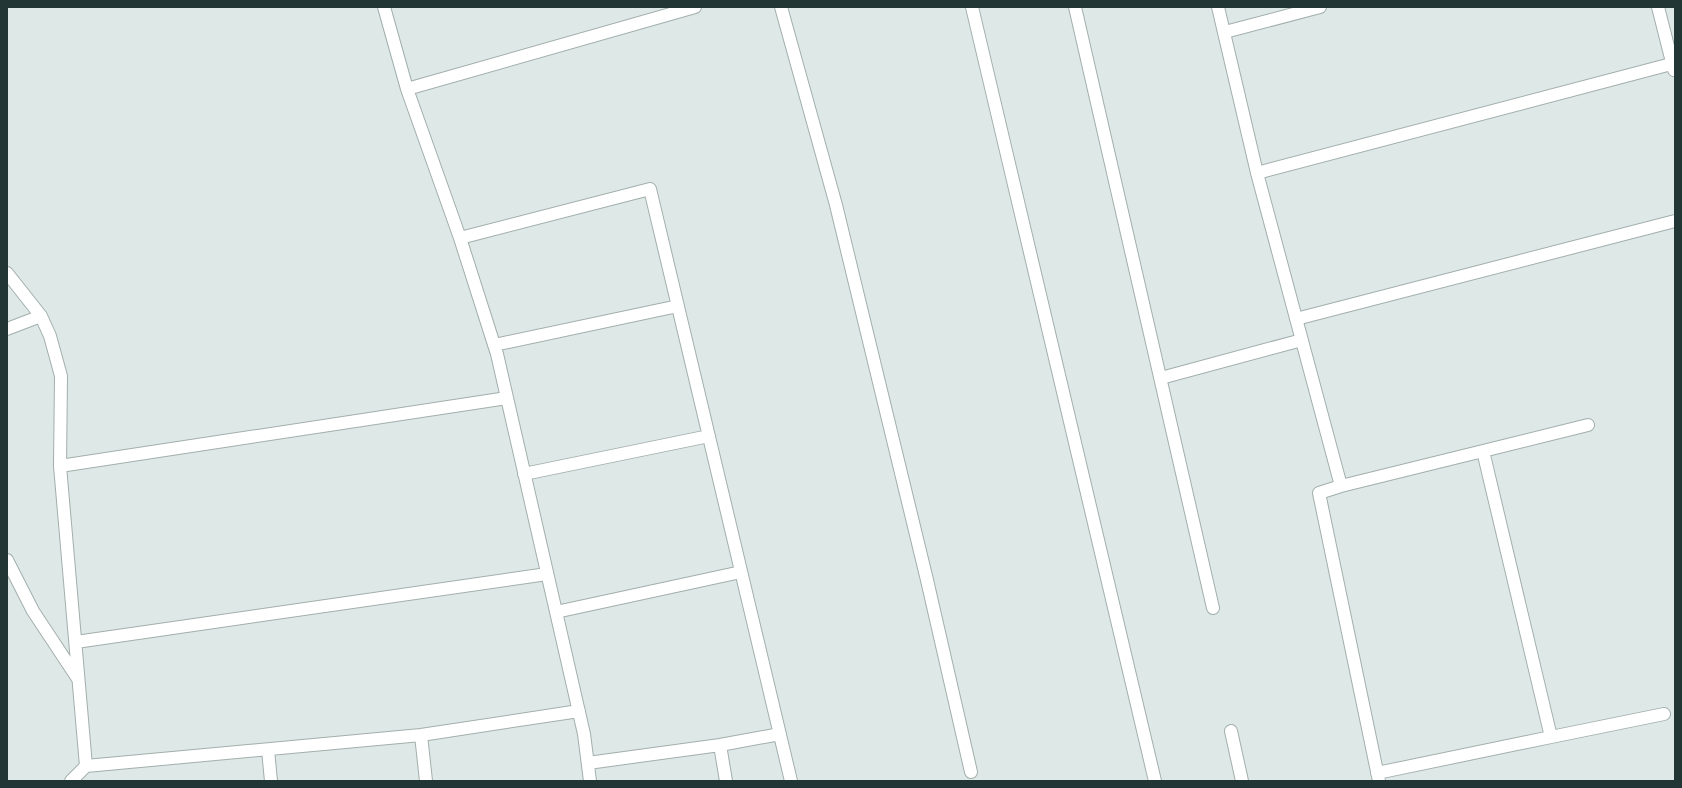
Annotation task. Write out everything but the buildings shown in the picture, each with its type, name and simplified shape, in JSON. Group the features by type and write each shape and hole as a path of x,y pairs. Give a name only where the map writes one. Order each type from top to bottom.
{"street":[{"path":"384,7 407,89 460,238 494,345 579,711 590,781"},
{"path":"407,89 695,7"},
{"path":"781,7 836,206 971,772"},
{"path":"972,7 1155,781"},
{"path":"1075,7 1213,608"},
{"path":"1218,7 1257,173 1341,486"},
{"path":"1225,32 1320,7"},
{"path":"1257,173 1674,66 1658,7"},
{"path":"460,238 650,189 791,781"},
{"path":"1296,319 1675,221"},
{"path":"7,273 41,316 50,336 61,376 60,466 86,766"},
{"path":"494,345 678,306"},
{"path":"7,329 41,316"},
{"path":"1161,378 1302,340"},
{"path":"60,466 507,398"},
{"path":"1588,425 1341,486 1319,493 1378,777 1551,737 1664,714"},
{"path":"524,474 709,436"},
{"path":"1483,452 1551,737"},
{"path":"7,560 33,611 79,680"},
{"path":"556,612 742,572"},
{"path":"76,642 547,574"},
{"path":"71,781 86,766 421,735 579,711"},
{"path":"1231,731 1242,781"},
{"path":"588,763 720,746 780,734"},
{"path":"421,735 426,781"},
{"path":"720,746 726,781"},
{"path":"268,750 271,781"}]}
